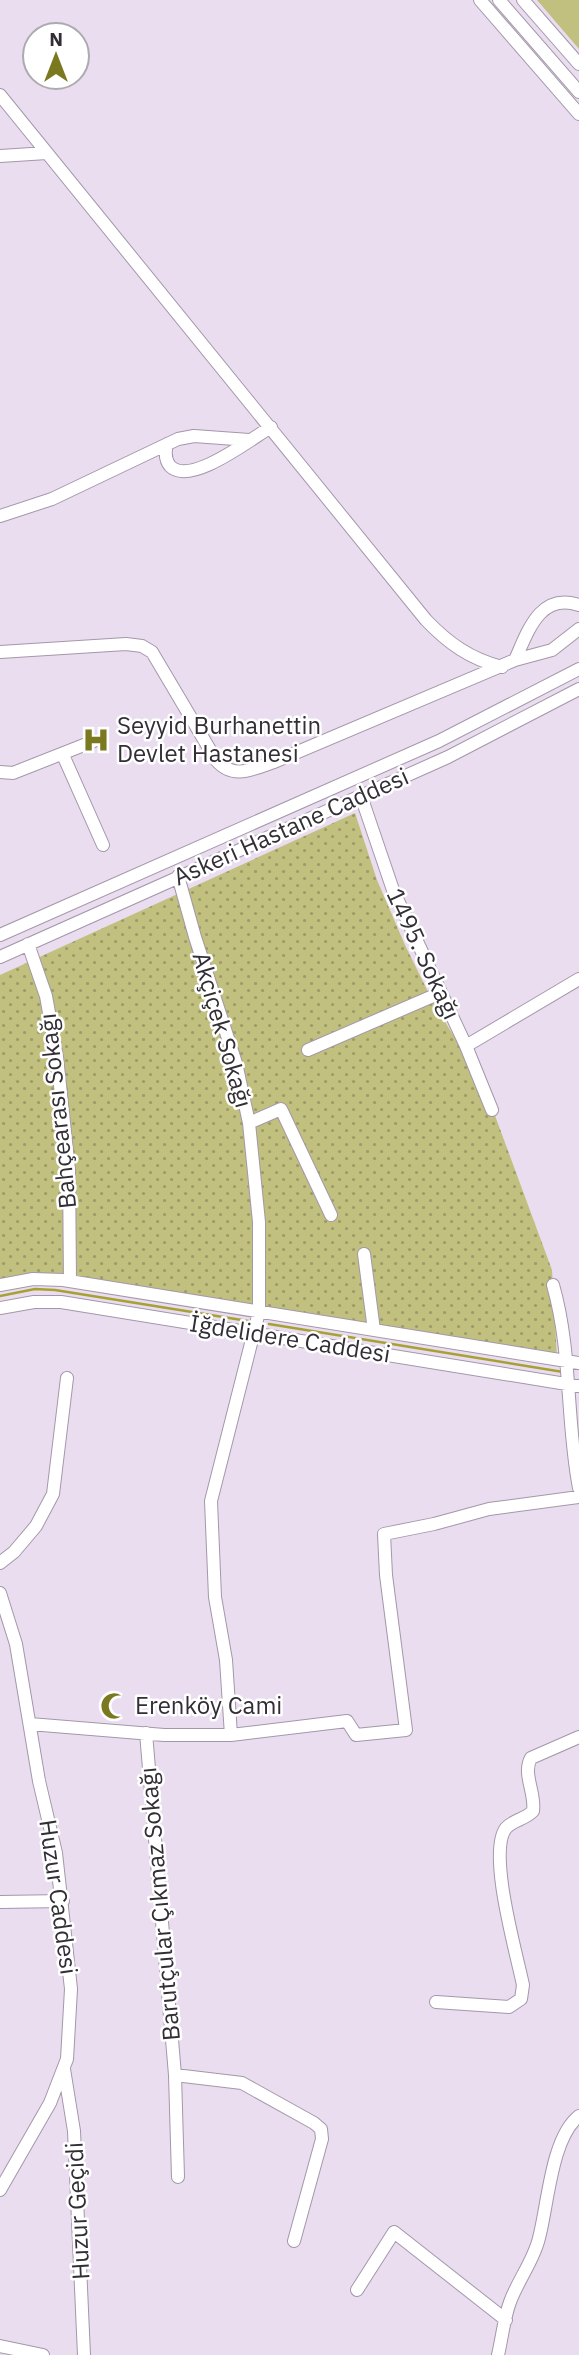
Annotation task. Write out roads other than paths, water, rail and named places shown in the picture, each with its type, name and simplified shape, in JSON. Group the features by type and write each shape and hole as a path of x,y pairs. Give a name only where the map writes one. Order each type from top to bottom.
{"street":[{"path":"480,0 579,114"},
{"path":"499,0 579,92"},
{"path":"523,0 579,64"},
{"path":"0,95 434,629 466,654 502,667"},
{"path":"0,156 47,153"},
{"path":"167,444 166,457 169,465 188,471 206,466 271,427"},
{"path":"0,516 52,499 178,439 194,436 249,440"},
{"path":"515,660 530,628 545,609 562,601 579,605"},
{"path":"0,652 126,644 147,649 152,652 216,761 228,770 238,773 274,762 515,660 552,650 579,629"},
{"name":"Askeri Hastane Caddesi","path":"0,936 439,741 579,668"},
{"name":"Askeri Hastane Caddesi","path":"0,957 474,744 579,689"},
{"path":"0,772 13,773 94,741"},
{"path":"63,755 103,845"},
{"name":"1495. Sokağı","path":"361,796 393,890 466,1046 492,1110"},
{"name":"Akçiçek Sokağı","path":"178,876 229,1039 249,1123 260,1222 259,1312 211,1501 215,1597 226,1660 230,1735"},
{"name":"Bahçearası Sokağı","path":"28,944 46,996 55,1047 69,1170 70,1281"},
{"path":"466,1046 579,979"},
{"path":"308,1050 440,993"},
{"path":"249,1123 281,1109 331,1215"},
{"path":"364,1254 374,1330"},
{"name":"İğdelidere Caddesi","path":"0,1284 33,1279 70,1281 579,1363"},
{"path":"554,1285 564,1330 565,1361 573,1385 572,1451 579,1488"},
{"name":"İğdelidere Caddesi","path":"0,1308 34,1302 61,1302 573,1385"},
{"path":"0,1563 14,1552 36,1527 53,1494 67,1378"},
{"path":"30,1724 146,1733 230,1735 347,1721 356,1735 406,1730 386,1575 384,1534 489,1509 579,1497"},
{"name":"Huzur Caddesi","path":"0,2190 50,2103 64,2068 67,2059 71,1989 56,1853 39,1781 16,1644 1,1596"},
{"name":"Barutçular Çıkmaz Sokağı","path":"146,1733 175,2076 178,2177"},
{"path":"436,2002 509,2007 521,1999 523,1985 501,1884 503,1833 511,1824 533,1811 527,1770 531,1758 579,1737"},
{"path":"0,1902 63,1900"},
{"name":"Huzur Geçidi","path":"64,2068 74,2130 84,2355"},
{"path":"175,2076 242,2083 321,2129 323,2139 294,2241"},
{"path":"498,2355 509,2303 539,2239 545,2199 564,2136 569,2125 579,2116"},
{"path":"357,2290 394,2232 506,2320"},
{"path":"0,2346 43,2355"}],"waterway":[{"path":"0,1296 35,1289 55,1290 248,1321"},
{"path":"269,1324 563,1372"}],"place":[{"name":"Seyyid Burhanettin Devlet Hastanesi","path":"96,740"},
{"name":"Erenköy Cami","path":"114,1706"}]}
